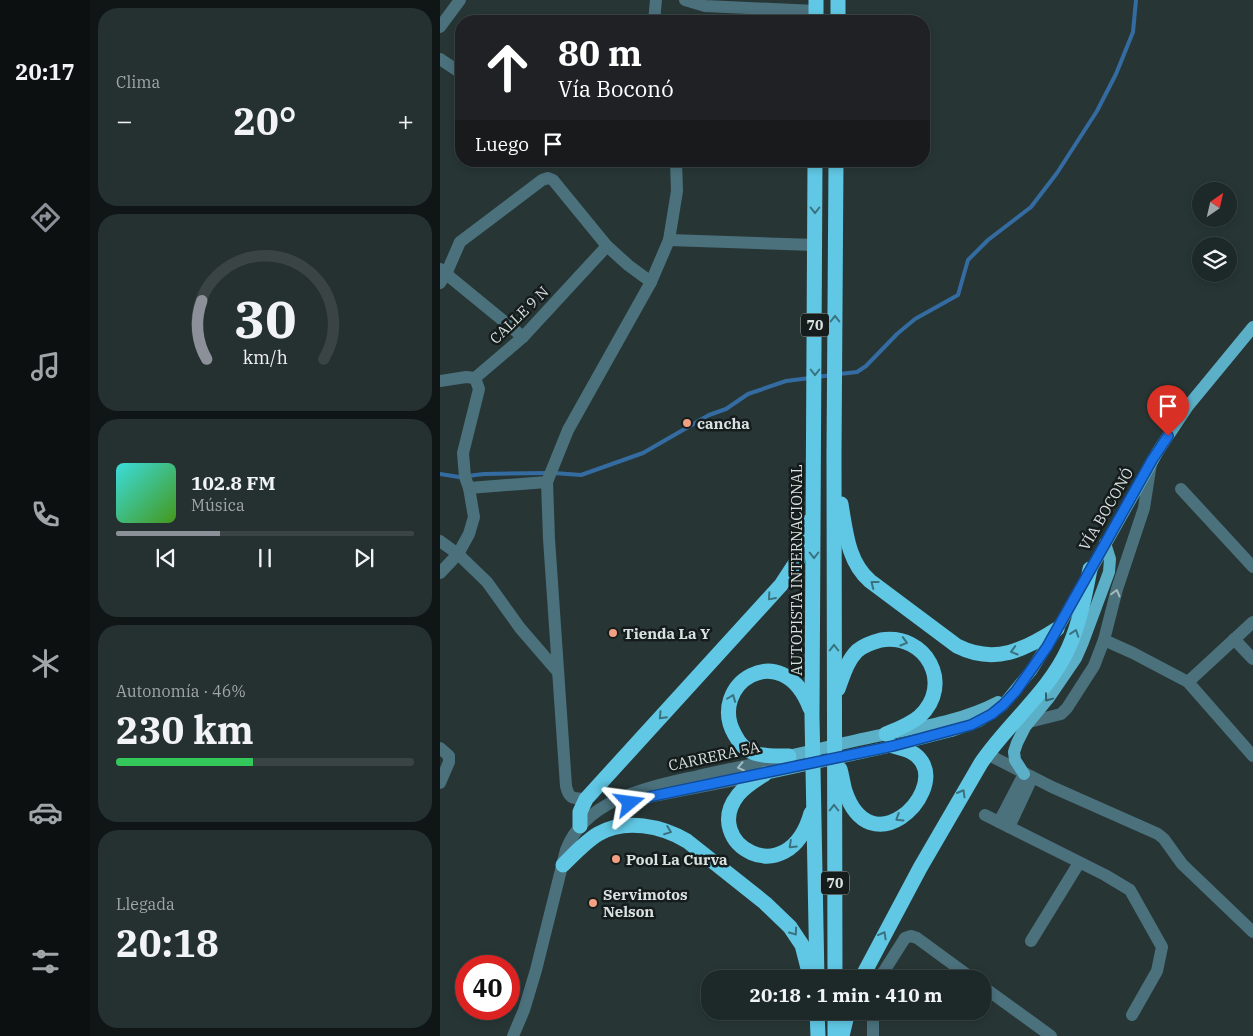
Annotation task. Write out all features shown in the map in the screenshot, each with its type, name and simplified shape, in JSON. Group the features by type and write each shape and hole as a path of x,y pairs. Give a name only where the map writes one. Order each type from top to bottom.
{"highway":[{"path":"838,0 838,15"},
{"name":"AUTOPISTA INTERNACIONAL","path":"815,167 813,798 817,970"},
{"name":"70","path":"835,970 840,789 834,738 836,167"},
{"path":"834,455 850,549 859,570 870,581 951,643 969,652 983,655 1004,654 1029,646 1058,629"},
{"path":"580,826 580,812 586,799 781,585 793,568 800,552 814,488"},
{"path":"865,970 878,943 943,827 987,754 999,737 1045,684 1066,654 1079,620 1090,569"},
{"path":"834,701 847,665 855,653 862,647 874,642 891,639 902,640 918,648 929,661 934,674 935,686 928,706 919,717 907,724 889,740 913,753 922,763 925,770 925,779 921,793 906,814 890,824 879,825 872,823 857,812 840,789"},
{"path":"789,756 759,755 742,745 734,733 730,722 729,706 733,694 742,682 752,675 766,672 779,673 788,677 804,694 813,719"},
{"path":"765,774 737,796 731,810 729,823 732,835 739,845 749,852 760,856 771,856 780,854 790,848 806,828 813,798"},
{"path":"563,865 588,841 612,828 645,826 672,832 687,841 783,919 800,941 808,970"},
{"path":"817,1020 818,1036"},
{"path":"835,1020 836,1036"},
{"path":"842,1036 846,1020"}],"main road":[{"name":"VÍA BOCONÓ","path":"765,774 889,740 920,728 955,720 992,705 1016,691 1058,629 1152,460 1188,406 1253,327"},
{"path":"1028,776 1016,762 1014,752 1019,737 1072,665 1084,642 1109,572 1110,559 1105,543"},
{"name":"VÍA BOCONÓ","path":"789,756 889,740"}],"street":[{"path":"440,27 460,0"},
{"path":"655,15 656,0"},
{"path":"685,0 705,6 816,11"},
{"path":"440,59 455,69"},
{"path":"586,799 572,797 567,794 549,539 547,482 568,430 651,282 669,240 677,191 676,167"},
{"path":"523,337 442,275 460,242 542,180 548,178 553,180 607,246 651,282"},
{"path":"669,240 815,245"},
{"name":"CALLE 9 N","path":"476,378 523,337 607,246"},
{"path":"440,381 466,376 476,378 478,389 464,453 465,477 474,517 469,534 458,554 440,573"},
{"path":"1029,722 1061,714 1089,677 1104,640 1117,589 1144,508 1152,460"},
{"path":"469,488 547,482"},
{"path":"1181,489 1253,567"},
{"path":"440,541 458,554 487,582 520,628 558,672"},
{"path":"1188,682 1253,622"},
{"path":"1234,638 1253,659"},
{"path":"1104,640 1188,682 1253,756"},
{"path":"1072,665 1089,677"},
{"path":"440,748 448,756 449,762 440,783"},
{"path":"987,754 1028,776 1158,834 1164,839 1182,864 1253,932"},
{"name":"CARRERA 5A","path":"513,1036 530,991 569,842 580,826 602,809 641,790 789,756"},
{"name":"CARRERA 5A","path":"563,865 578,840 590,827 605,815 621,806 653,796 765,774"},
{"path":"1004,825 1028,776"},
{"path":"985,815 1105,875 1130,890 1162,947 1158,971 1132,1015"},
{"path":"1031,940 1079,863"},
{"path":"884,970 906,938 911,936 917,938 961,970"},
{"path":"991,993 1051,1036"},
{"path":"873,1020 874,1036"}],"waterway":[{"path":"839,374 857,372 866,366 897,334 915,319 958,295 968,260 988,240 1031,207 1057,173 1097,111 1116,74 1133,32 1136,0"},
{"path":"817,377 832,375"},
{"path":"554,473 581,475 643,453 709,415 726,409 748,394 786,381 810,378"},
{"path":"440,474 459,477 484,474 547,473"}],"place":[{"name":"cancha","path":"687,423"},
{"name":"Tienda La Y","path":"613,633"},
{"name":"Pool La Curva","path":"616,859"},
{"name":"Servimotos Nelson","path":"593,903"}],"route":[{"path":"630,803 653,796 738,780 893,746 971,725 992,714 1016,691 1047,647 1152,460 1168,436"}]}
